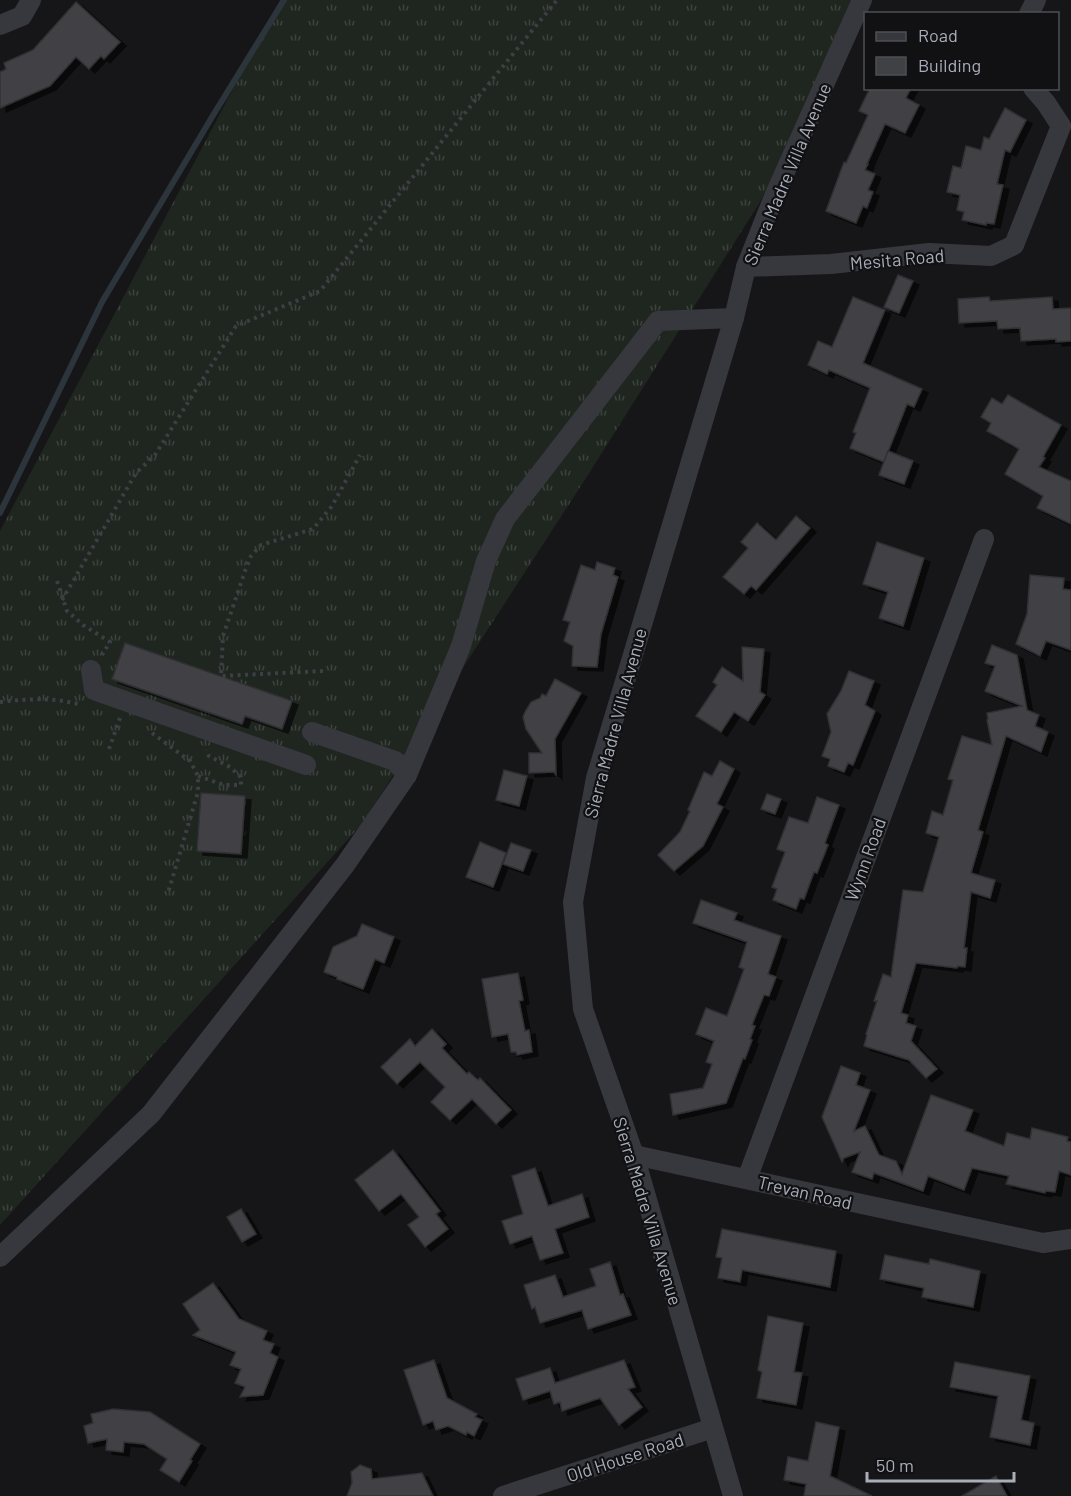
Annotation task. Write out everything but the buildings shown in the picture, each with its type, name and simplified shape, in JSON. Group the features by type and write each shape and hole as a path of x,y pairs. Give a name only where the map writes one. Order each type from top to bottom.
{"street":[{"path":"0,25 22,16 31,0"},
{"name":"Sierra Madre Villa Avenue","path":"733,1496 634,1155 583,1009 573,902 596,778 734,318 747,267 775,194 862,0"},
{"name":"Mesita Road","path":"747,267 831,264 929,253 991,256 1014,245 1061,126 1035,90"},
{"path":"0,1257 151,1114 345,866 407,775 461,646 486,561 505,519 658,321 734,318"},
{"name":"Wynn Road","path":"747,1179 984,539"},
{"path":"91,670 94,690 306,765"},
{"path":"312,732 395,761 407,775"},
{"name":"Trevan Road","path":"634,1155 1043,1243 1071,1239"},
{"name":"Old House Road","path":"503,1496 713,1428"}],"path":[{"path":"62,600 136,473 155,455 236,326 320,291 557,0"},
{"path":"323,671 220,676 223,636 251,556 261,545 313,529 332,506 360,455"},
{"path":"57,581 67,611 111,642 91,670"},
{"path":"0,702 60,699 90,707"},
{"path":"110,714 130,721"},
{"path":"109,749 121,717"},
{"path":"147,729 190,761 198,776 198,792 168,893"},
{"path":"198,776 224,785 241,785 241,777 230,767 209,756 203,742 204,729"}],"green space":[{"path":"280,0 855,0 760,202 586,478 361,825 0,1225 0,531"}],"waterway":[{"path":"0,513 102,302 284,0"}]}
